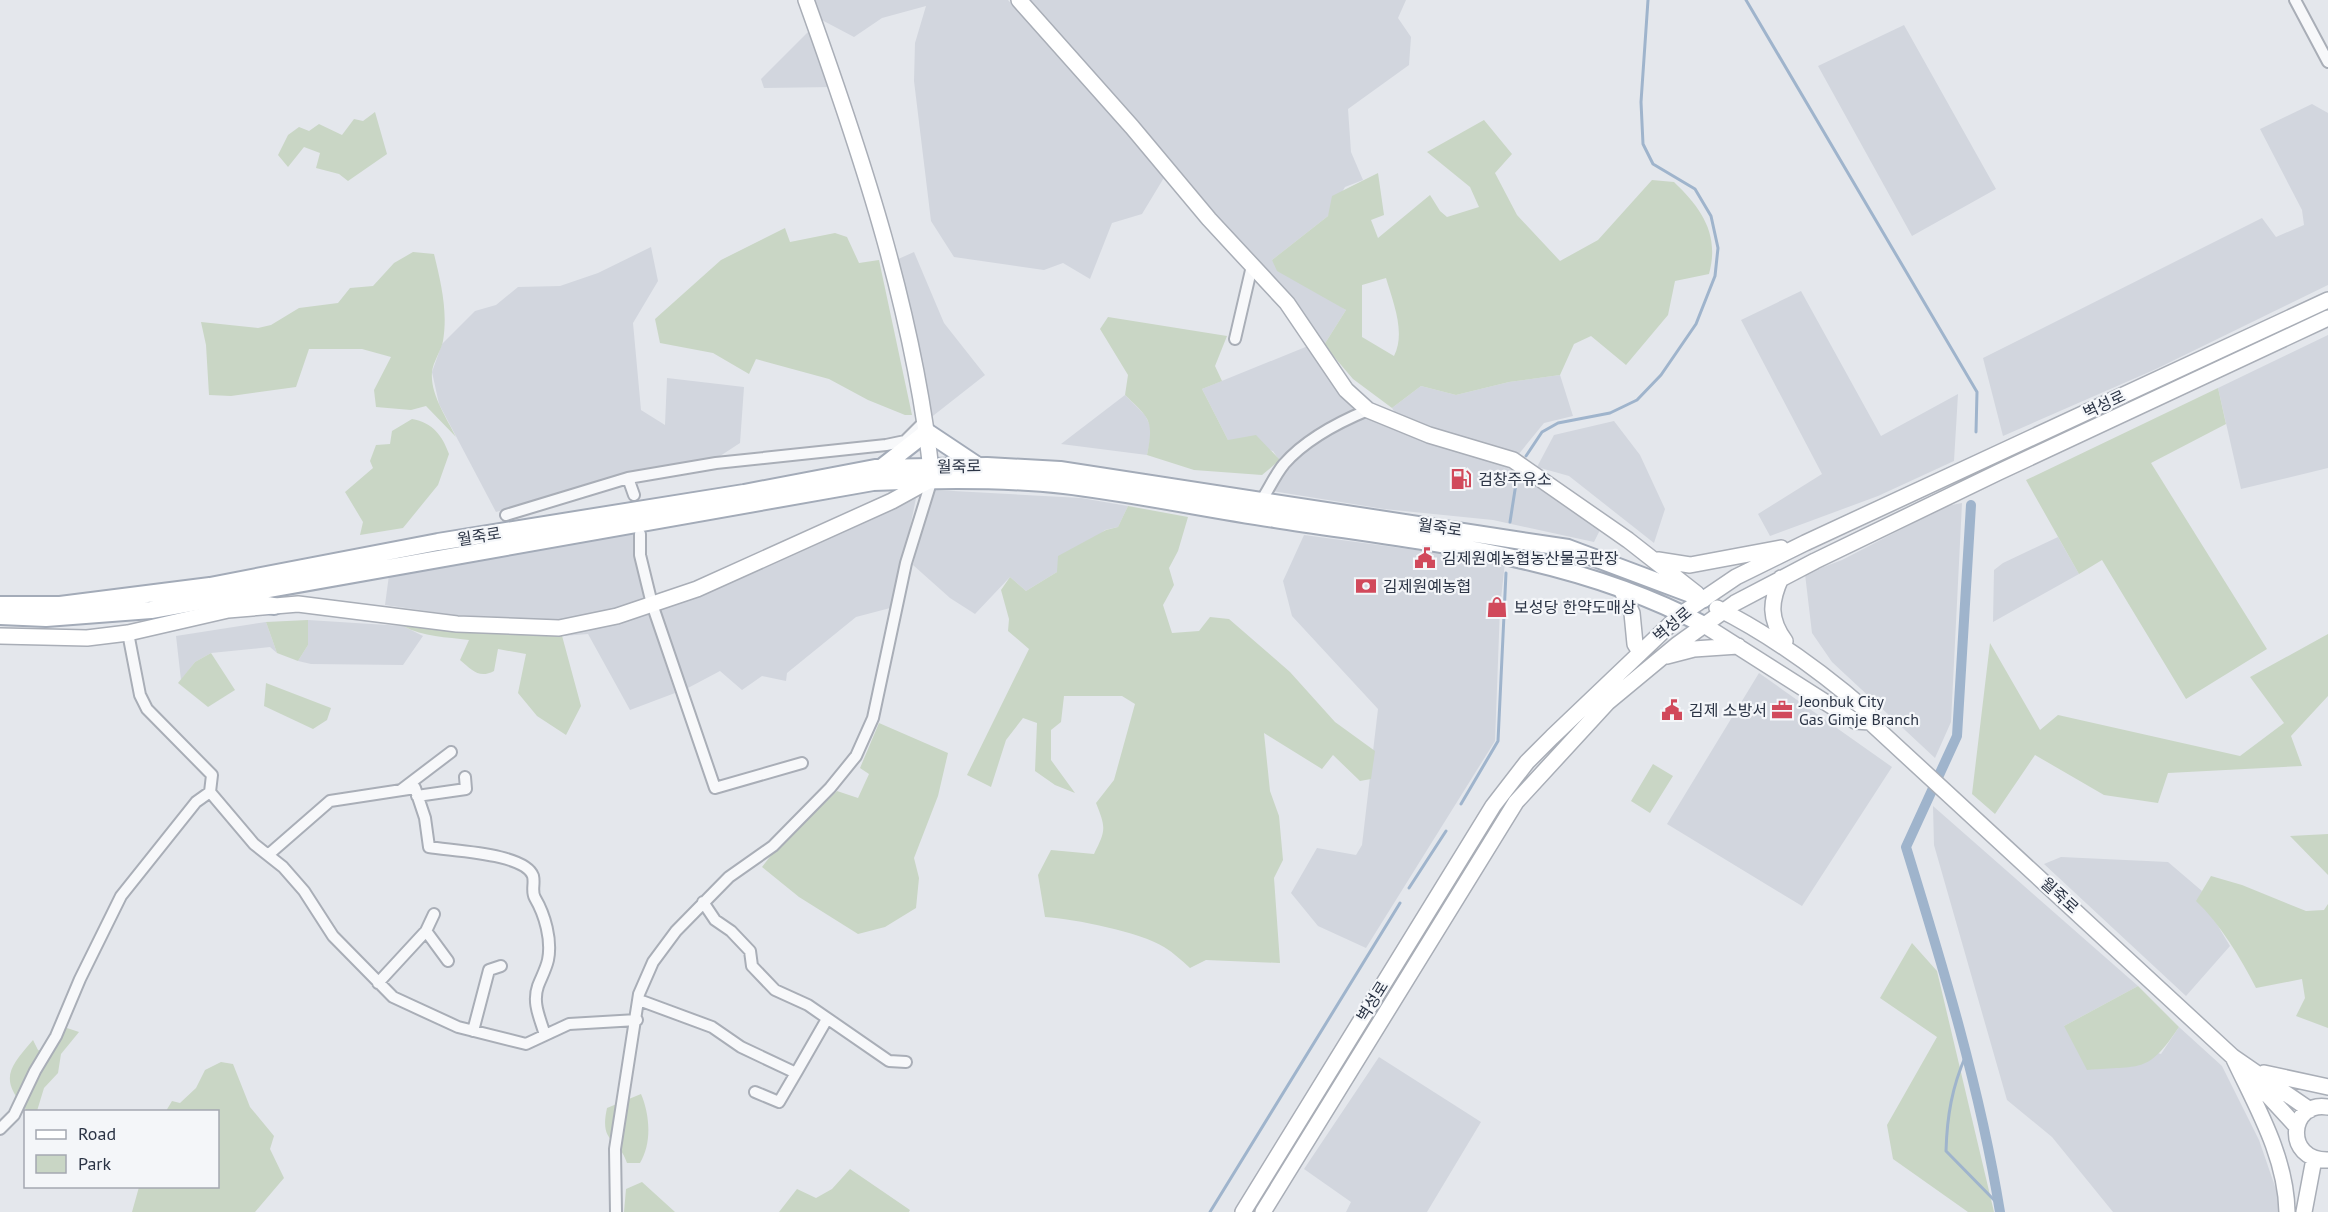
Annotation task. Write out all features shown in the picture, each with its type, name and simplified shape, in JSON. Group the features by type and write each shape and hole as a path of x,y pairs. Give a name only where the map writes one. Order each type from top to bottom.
{"main road":[{"path":"881,468 926,427 978,466"},
{"name":"월죽로","path":"0,616 46,618 151,610 850,486 978,466 1060,470 1568,548 1704,599"},
{"name":"월죽로","path":"0,605 60,605 210,586 438,542 881,468 1064,485 1274,519 1447,543 1554,566 1683,613 1704,625"},
{"path":"0,596 60,605"},
{"path":"225,598 274,606"}],"street":[{"path":"616,1212 615,1149 639,1000 653,962 676,931 703,902 729,877 773,846 830,788 856,756 873,718 906,562 931,473 926,427 884,229 806,0"},
{"path":"1019,0 1302,322 1346,390 1368,410 1437,437 1513,460 1652,558 1704,599"},
{"path":"2295,0 2328,62"},
{"path":"1235,339 1252,266"},
{"name":"벽성로","path":"1243,1212 1493,806 1527,762 1683,613 1736,577 1805,543 2328,300"},
{"name":"벽성로","path":"1263,1212 1516,802 1608,702 1723,611 1782,578 1999,472 2328,318"},
{"path":"1261,501 1284,465 1300,450 1343,420 1368,410"},
{"path":"506,515 628,478 717,463 886,445 905,441 926,427"},
{"path":"0,636 87,638 128,633 228,610 298,604 458,624 559,628 616,616 697,589 892,501 931,473"},
{"path":"628,478 634,495"},
{"path":"640,534 640,555 652,604 716,788 802,763"},
{"path":"1652,558 1674,564 1690,565 1805,543"},
{"path":"1782,578 1774,594 1772,607 1775,628 1785,641 1784,647"},
{"path":"1622,590 1632,612 1635,644 1640,652"},
{"name":"월죽로","path":"1704,599 1784,647 1841,688 1868,712 1870,722 2233,1057 2250,1068"},
{"name":"월죽로","path":"1704,625 1855,722 1870,722"},
{"path":"128,633 140,695 147,709 212,775 210,792 254,844 283,867 304,891 333,936 393,997 427,1014 473,1031 526,1044 569,1024 636,1020"},
{"path":"1661,658 1694,649 1740,646"},
{"path":"400,791 451,752"},
{"path":"417,796 466,789 465,777"},
{"path":"268,855 330,801 415,788 429,847 486,854 525,865 533,876 533,895 544,912 549,948 548,961 537,989 535,1006 545,1035"},
{"path":"0,1129 14,1114 35,1071 56,1036 80,979 122,897 196,802 210,792"},
{"path":"703,902 715,920 731,931 750,951 752,966 775,990 808,1005 889,1061 906,1062"},
{"path":"378,983 426,931 434,914"},
{"path":"426,931 448,962"},
{"path":"473,1031 489,970 501,966"},
{"path":"639,1000 712,1027 732,1038 741,1047 796,1073"},
{"path":"755,1092 779,1102 827,1019"},
{"path":"2233,1057 2297,1127"},
{"path":"2233,1057 2278,1155 2287,1212"},
{"path":"2250,1068 2276,1077 2328,1087"},
{"path":"2250,1068 2310,1110"},
{"path":"2304,1212 2321,1159 2304,1152 2299,1145 2297,1127 2300,1119 2310,1110 2328,1107"}],"shaded area":[{"path":"814,0 1008,0 1165,176 1142,214 1112,223 1090,279 1063,263 1044,270 954,257 931,221 914,81 915,43 926,6 882,18 854,37 818,18"},
{"path":"1029,0 1406,0 1398,18 1411,37 1409,65 1348,109 1351,152 1363,180 1345,187 1328,216 1272,260 1346,310 1324,345"},
{"path":"1904,25 1996,189 1912,236 1818,66"},
{"path":"809,31 834,87 764,88 761,79"},
{"path":"2312,104 2328,113 2328,285 2156,369 2003,436 1983,358 2262,218 2276,237 2304,225 2302,210 2260,129"},
{"path":"651,247 658,281 633,323 641,410 665,425 667,378 744,387 740,443 717,458 668,467 496,512 439,404 432,372 442,344 475,311 496,305 518,287 560,286 598,273"},
{"path":"914,252 944,323 985,375 929,419 896,260"},
{"path":"1801,291 1881,436 1958,394 1954,461 1878,496 1770,536 1758,514 1822,474 1741,320"},
{"path":"2328,335 2328,468 2241,489 2218,388"},
{"path":"1308,346 1367,415 1503,466 1536,481 1600,530 1594,542 1493,520 1384,509 1272,491 1284,471 1273,451 1228,440 1202,389"},
{"path":"1560,375 1573,416 1544,423 1518,455 1397,416 1392,408 1421,386 1456,395 1509,382"},
{"path":"1125,395 1145,415 1152,430 1147,455 1061,444"},
{"path":"1614,421 1640,455 1665,509 1654,543 1569,476 1537,467 1554,435"},
{"path":"935,490 1081,498 1128,506 1118,527 1105,530 1057,572 1026,591 1010,577 975,614 950,598 913,565 926,511"},
{"path":"916,498 894,607 856,617 787,673 786,681 762,676 742,690 720,671 686,689 656,607 799,551"},
{"path":"1962,503 1951,722 1935,758 1832,662 1812,633 1805,574 1842,560 1946,506"},
{"path":"633,532 648,611 675,693 630,710 588,634 563,636 554,620 454,615 385,605 389,575"},
{"path":"1304,535 1505,562 1500,608 1495,741 1366,948 1318,926 1291,893 1317,848 1356,855 1362,845 1378,709 1292,616 1283,581"},
{"path":"2058,537 2079,574 1993,622 1994,570 2003,563"},
{"path":"308,620 403,626 423,636 403,665 311,664 298,661 308,645"},
{"path":"266,622 277,653 270,647 211,653 195,662 181,680 176,636"},
{"path":"1759,673 1892,767 1802,906 1667,824"},
{"path":"1933,806 2138,986 2064,1026 2161,1054 2179,1027 2222,1066 2259,1140 2280,1201 2280,1212 2113,1212 2052,1137 2007,1100 1934,845"},
{"path":"2061,857 2168,862 2202,891 2197,901 2212,916 2230,946 2186,996 2044,864"},
{"path":"1379,1057 1481,1122 1427,1212 1346,1212 1351,1202 1304,1169"}],"green space":[{"path":"375,112 387,154 348,181 339,174 316,168 320,153 304,147 288,167 278,155 288,135 299,127 309,131 319,124 342,135 354,119 363,121"},
{"path":"1484,120 1512,154 1495,173 1517,215 1560,261 1598,240 1652,180 1674,182 1700,212 1706,223 1712,246 1709,274 1675,281 1668,315 1626,365 1591,336 1574,344 1560,375 1509,382 1456,395 1421,386 1392,408 1353,379 1324,345 1346,310 1277,271 1272,260 1328,216 1332,196 1378,173 1384,215 1371,220 1378,238 1430,195 1440,211 1447,217 1479,207 1470,187 1427,152","holes":["1386,278 1399,328 1394,356 1362,337 1362,285"]},
{"path":"785,228 790,242 835,233 847,237 859,263 879,260 912,415 905,415 868,400 829,379 756,359 749,374 713,353 660,343 655,319 721,260"},
{"path":"413,252 434,254 437,265 445,319 442,345 433,368 432,380 440,406 456,437 426,406 411,410 376,407 374,390 391,357 362,349 309,349 296,387 231,396 209,395 206,345 201,322 258,328 271,325 299,308 338,303 350,288 373,286 394,263"},
{"path":"1108,317 1227,336 1215,366 1222,381 1202,389 1228,440 1256,435 1280,460 1262,475 1194,470 1147,455 1150,434 1148,421 1125,395 1128,375 1100,329"},
{"path":"2218,388 2226,424 2151,463 2267,649 2186,699 2102,560 2079,574 2026,480"},
{"path":"412,419 426,423 436,431 449,454 438,485 403,528 360,535 363,522 345,492 373,468 370,461 376,445 390,444 392,431"},
{"path":"1128,506 1188,517 1178,551 1169,568 1174,585 1163,605 1172,633 1199,631 1210,617 1229,619 1290,672 1335,722 1375,751 1371,779 1360,781 1333,755 1322,769 1264,733 1270,791 1279,816 1283,860 1274,878 1280,963 1206,960 1190,968 1175,954 1140,936 1090,923 1045,917 1038,875 1051,850 1094,854 1103,834 1102,818 1096,803 1114,780 1135,704 1122,696 1064,696 1061,722 1051,730 1051,760 1075,793 1055,785 1035,771 1037,723 1023,718 1006,740 991,787 967,775 1029,649 1008,631 1009,619 1001,590 1010,577 1026,591 1057,572 1058,556 1106,530 1118,527"},
{"path":"308,620 308,645 298,661 277,653 266,622"},
{"path":"403,626 561,632 581,706 566,735 537,716 518,693 526,654 498,649 494,671 480,674 460,660 469,640 427,634"},
{"path":"2328,634 2328,696 2291,736 2302,766 2168,773 2158,803 2104,795 2035,755 1995,814 1972,794 1990,643 2040,730 2058,715 2240,756 2284,723 2250,677"},
{"path":"211,653 235,690 208,707 178,683 195,662"},
{"path":"266,683 331,708 327,720 313,729 264,706"},
{"path":"879,723 948,753 938,796 914,858 919,878 916,908 885,927 858,934 799,897 762,867 772,854 837,791 858,798 869,774 860,768"},
{"path":"1653,764 1673,776 1650,813 1631,801"},
{"path":"2328,834 2328,875 2290,836"},
{"path":"2211,876 2242,885 2306,911 2324,910 2328,904 2328,1028 2296,1016 2305,998 2302,979 2256,988 2214,920 2196,901"},
{"path":"1912,943 1937,971 1994,1212 1968,1212 1893,1159 1887,1125 1937,1037 1880,998"},
{"path":"2138,986 2179,1027 2159,1053 2141,1065 2087,1070 2064,1026"},
{"path":"64,1027 79,1032 61,1054 58,1073 44,1088 37,1110 26,1110 18,1100 10,1082 13,1067 33,1040 38,1050 49,1052"},
{"path":"221,1062 233,1064 250,1107 274,1136 270,1149 284,1178 255,1212 132,1212 139,1188 219,1188 219,1110 167,1110 172,1101 180,1103 196,1088 205,1070"},
{"path":"641,1094 648,1120 648,1138 640,1163 627,1163 619,1148 607,1135 605,1120 607,1108"},
{"path":"850,1169 910,1210 909,1212 779,1212 797,1189 816,1198 832,1189"},
{"path":"642,1182 675,1212 624,1212 626,1189"}],"waterway":[{"path":"1526,456 1542,432 1558,423 1610,413 1637,400 1661,375 1696,324 1715,276 1718,248 1711,216 1695,189 1653,164 1643,144 1641,102 1648,0"},
{"path":"1746,0 1977,392 1976,432"},
{"path":"1510,522 1517,477"},
{"path":"1971,505 1957,736 1906,847 1947,983 1971,1074 2000,1212"},
{"path":"1461,804 1498,741 1506,573"},
{"path":"1409,888 1446,831"},
{"path":"1210,1212 1400,903"},
{"path":"1966,1055 1951,1102 1946,1151 1999,1205"}],"place":[{"name":"검창주유소","path":"1461,479"},
{"name":"김제원예농협농산물공판장","path":"1425,558"},
{"name":"김제원예농협","path":"1366,586"},
{"name":"보성당 한약도매상","path":"1497,607"},
{"name":"김제 소방서","path":"1672,710"},
{"name":"Jeonbuk City Gas Gimje Branch","path":"1782,710"}]}
